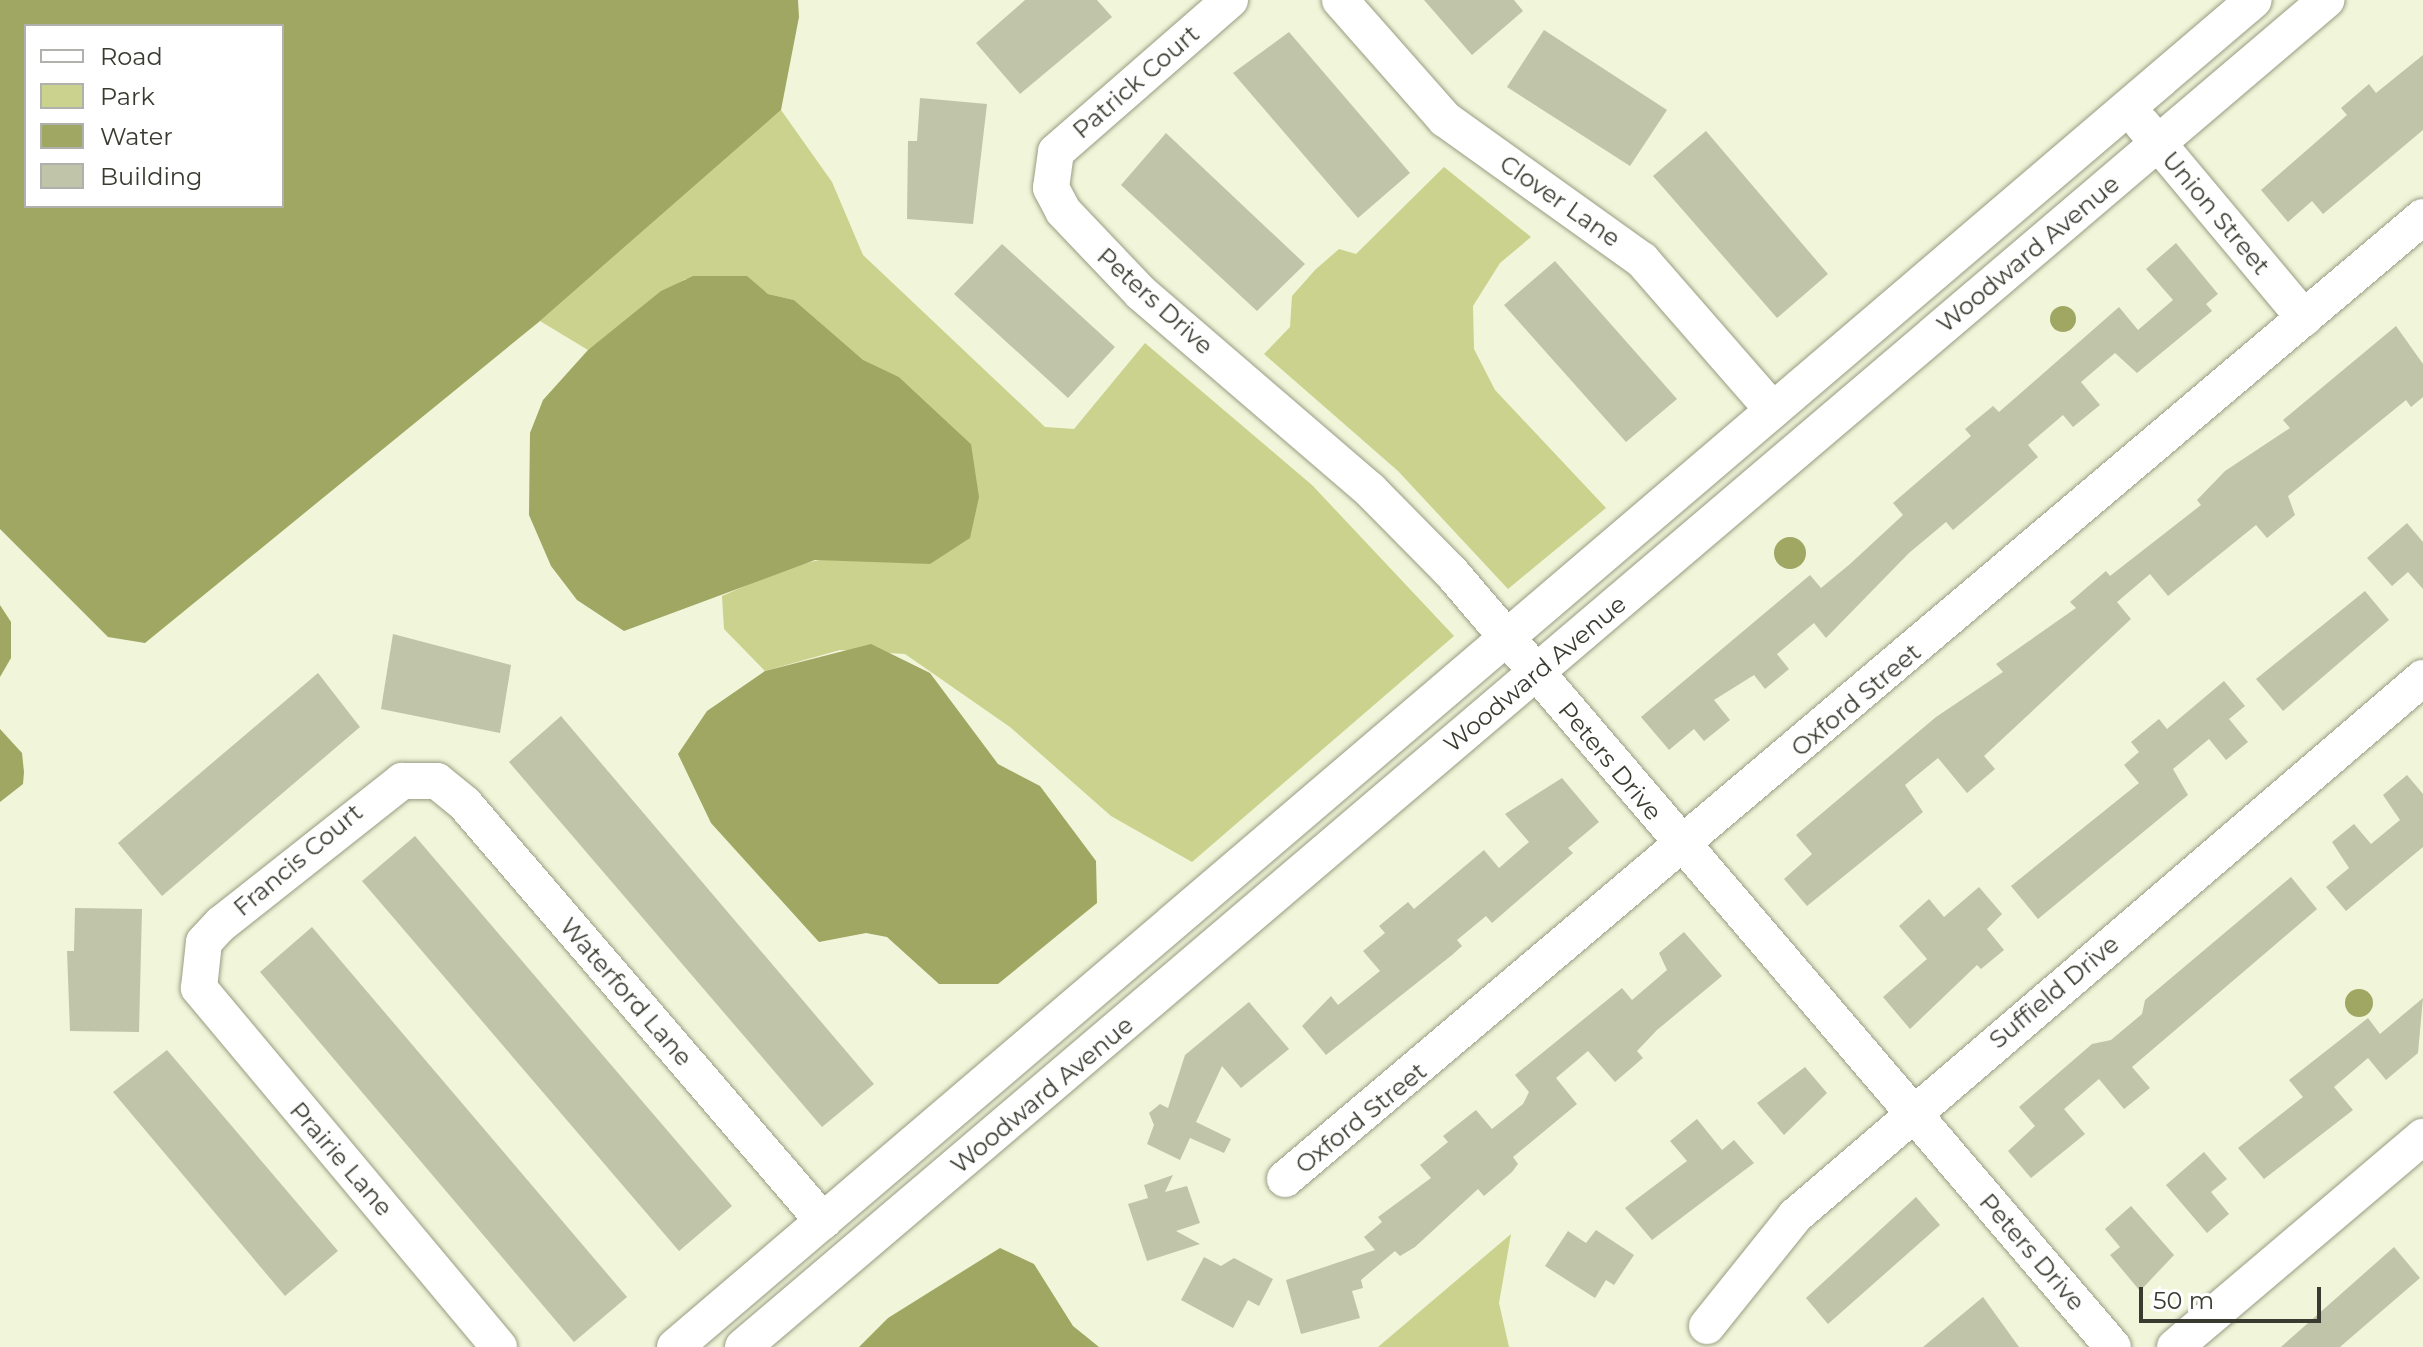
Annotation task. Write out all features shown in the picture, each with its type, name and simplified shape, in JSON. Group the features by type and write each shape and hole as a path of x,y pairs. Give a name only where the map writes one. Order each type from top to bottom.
{"street":[{"name":"Patrick Court","path":"1050,170 1056,152 1230,0"},
{"name":"Clover Lane","path":"1340,0 1445,119 1642,260 1773,410"},
{"name":"Woodward Avenue","path":"675,1347 1508,640 2254,0"},
{"name":"Woodward Avenue","path":"743,1347 2326,0"},
{"name":"Union Street","path":"2128,107 2304,318"},
{"name":"Peters Drive","path":"1050,170 1063,211 1108,262 1399,517 1508,640 2113,1347"},
{"name":"Oxford Street","path":"1285,1179 1683,847 2423,217"},
{"name":"Suffield Drive","path":"1707,1326 1795,1216 2423,678"},
{"name":"Waterford Lane","path":"420,777 465,804 823,1221"},
{"name":"Francis Court","path":"196,965 221,924 383,790 420,777"},
{"name":"Prairie Lane","path":"196,965 214,1011 499,1347"},
{"path":"2175,1347 2423,1137"}],"green space":[{"path":"781,110 832,182 863,255 1045,427 1074,429 1145,343 1312,485 1454,636 1192,862 1111,816 1010,727 905,654 840,650 765,671 724,629 722,596 789,567 837,556 930,564 971,444 899,377 863,361 794,300 768,294 746,276 685,279 588,350 540,321"},
{"path":"1444,167 1531,237 1500,263 1473,306 1474,349 1495,390 1606,508 1508,589 1398,471 1264,354 1290,327 1292,296 1315,270 1339,249 1356,254"},
{"path":"1511,1234 1499,1303 1509,1347 1378,1347"}],"water":[{"path":"0,0 798,0 799,17 781,110 540,321 145,643 108,637 0,529"},
{"path":"693,276 747,276 768,294 794,300 863,360 899,377 971,444 979,497 970,538 930,564 815,560 624,631 577,600 551,566 529,515 530,433 543,400 588,350 661,291"},
{"path":"2063,306 2072,310 2076,319 2072,328 2063,332 2054,328 2050,319 2054,310"},
{"path":"1790,537 1801,542 1806,553 1801,564 1790,569 1779,564 1774,553 1779,542"},
{"path":"0,605 11,622 11,658 0,677"},
{"path":"871,644 930,673 998,764 1040,786 1096,861 1097,903 998,984 939,984 887,937 866,933 819,942 711,823 678,754 707,711 765,671"},
{"path":"0,729 22,753 24,772 23,784 0,802"},
{"path":"2359,989 2369,993 2373,1003 2369,1013 2359,1017 2349,1013 2345,1003 2349,993"},
{"path":"1000,1248 1034,1264 1073,1326 1099,1347 859,1347 888,1318"}],"building":[{"path":"1025,0 1097,0 1112,17 1020,94 976,43"},
{"path":"1424,0 1514,0 1523,11 1472,55"},
{"path":"1544,30 1667,110 1630,166 1507,87"},
{"path":"1289,32 1410,173 1358,218 1233,73"},
{"path":"2423,55 2423,130 2323,214 2312,201 2288,222 2261,190 2347,115 2341,108 2369,84 2376,93"},
{"path":"920,98 987,104 973,224 907,219 908,141 917,141"},
{"path":"1706,131 1828,274 1777,318 1653,176"},
{"path":"1166,133 1305,264 1257,311 1121,185"},
{"path":"2176,243 2218,294 2206,304 2212,311 2137,373 2115,353 2081,382 2100,405 2073,427 2063,415 2028,445 2038,457 1953,530 1946,522 1909,553 1826,638 1814,623 1777,654 1789,669 1765,689 1754,675 1714,700 1730,720 1704,741 1694,729 1669,750 1641,717 1810,575 1821,588 1850,564 1903,515 1893,503 1971,436 1965,429 1993,406 1999,412 2119,307 2138,330 2173,300 2146,269"},
{"path":"1002,244 1115,347 1068,398 954,294"},
{"path":"1555,261 1677,399 1626,442 1504,305"},
{"path":"2396,326 2423,364 2423,397 2411,407 2406,400 2288,496 2295,515 2267,538 2256,525 2168,596 2150,574 2117,602 2131,619 1984,756 1995,769 1967,793 1938,758 1905,785 1923,812 1807,906 1784,879 1812,854 1796,835 1936,717 2003,672 1996,664 2076,608 2070,602 2106,571 2110,576 2201,505 2197,500 2225,471 2290,428 2283,420"},
{"path":"2407,523 2423,542 2423,589 2408,572 2392,586 2367,558"},
{"path":"2365,591 2389,620 2283,711 2256,679"},
{"path":"393,634 511,665 500,733 381,709"},
{"path":"318,673 360,727 162,896 118,843"},
{"path":"2224,681 2245,706 2229,719 2248,742 2226,760 2209,739 2173,769 2188,795 2038,919 2011,886 2139,783 2124,765 2139,752 2131,742 2159,719 2167,729"},
{"path":"561,716 874,1084 822,1127 509,762"},
{"path":"2407,775 2423,794 2423,847 2346,911 2326,887 2349,868 2332,842 2354,824 2371,844 2400,820 2383,795"},
{"path":"1562,778 1599,822 1568,848 1573,853 1492,923 1486,916 1457,940 1462,946 1452,955 1326,1055 1302,1026 1331,996 1338,1005 1380,971 1363,951 1385,933 1379,926 1408,902 1414,909 1484,850 1499,868 1529,842 1505,814"},
{"path":"415,836 732,1206 679,1251 362,881"},
{"path":"2291,877 2317,909 2132,1067 2150,1088 2124,1109 2099,1079 2064,1109 2085,1134 2031,1178 2008,1151 2035,1126 2019,1107 2092,1044 2111,1040 2142,1014 2145,1000"},
{"path":"1979,887 2002,914 1987,929 2004,950 1981,969 1977,965 1910,1029 1883,997 1927,959 1899,926 1929,899 1944,917"},
{"path":"75,908 142,909 139,1032 70,1031 67,951 74,951"},
{"path":"312,927 627,1297 574,1342 260,972"},
{"path":"1684,932 1722,976 1657,1030 1637,1051 1643,1058 1615,1082 1588,1051 1556,1078 1577,1104 1513,1157 1518,1164 1512,1172 1484,1196 1478,1189 1415,1247 1400,1256 1395,1251 1361,1280 1363,1288 1352,1291 1360,1318 1301,1334 1286,1280 1375,1250 1364,1237 1382,1222 1378,1217 1431,1178 1420,1165 1448,1142 1443,1136 1476,1110 1492,1129 1523,1104 1529,1092 1515,1075 1622,988 1632,1000 1667,970 1659,953"},
{"path":"2423,998 2418,1053 2386,1080 2368,1058 2334,1087 2353,1110 2264,1179 2238,1148 2303,1097 2289,1080 2368,1018 2380,1034"},
{"path":"1249,1002 1289,1049 1241,1088 1222,1066 1196,1122 1231,1139 1224,1153 1190,1138 1180,1160 1147,1144 1154,1125 1149,1113 1160,1104 1168,1108 1185,1055"},
{"path":"167,1050 338,1251 285,1296 113,1092"},
{"path":"1805,1067 1827,1093 1784,1135 1757,1103"},
{"path":"1697,1119 1722,1150 1734,1140 1754,1163 1652,1240 1625,1208 1687,1161 1670,1141"},
{"path":"2204,1152 2227,1179 2211,1192 2229,1214 2207,1233 2166,1185"},
{"path":"1173,1175 1165,1192 1187,1186 1200,1223 1176,1231 1200,1244 1147,1261 1128,1204 1148,1198 1144,1185"},
{"path":"1916,1197 1940,1225 1828,1324 1806,1298"},
{"path":"2131,1206 2174,1255 2140,1291 2110,1255 2120,1247 2105,1229"},
{"path":"1596,1230 1634,1255 1614,1285 1606,1280 1595,1298 1545,1266 1568,1231 1586,1243"},
{"path":"2394,1247 2420,1278 2340,1347 2281,1347"},
{"path":"1204,1257 1221,1266 1234,1258 1273,1279 1259,1306 1248,1300 1233,1328 1181,1300"},
{"path":"1983,1297 2019,1347 1923,1347"}]}
